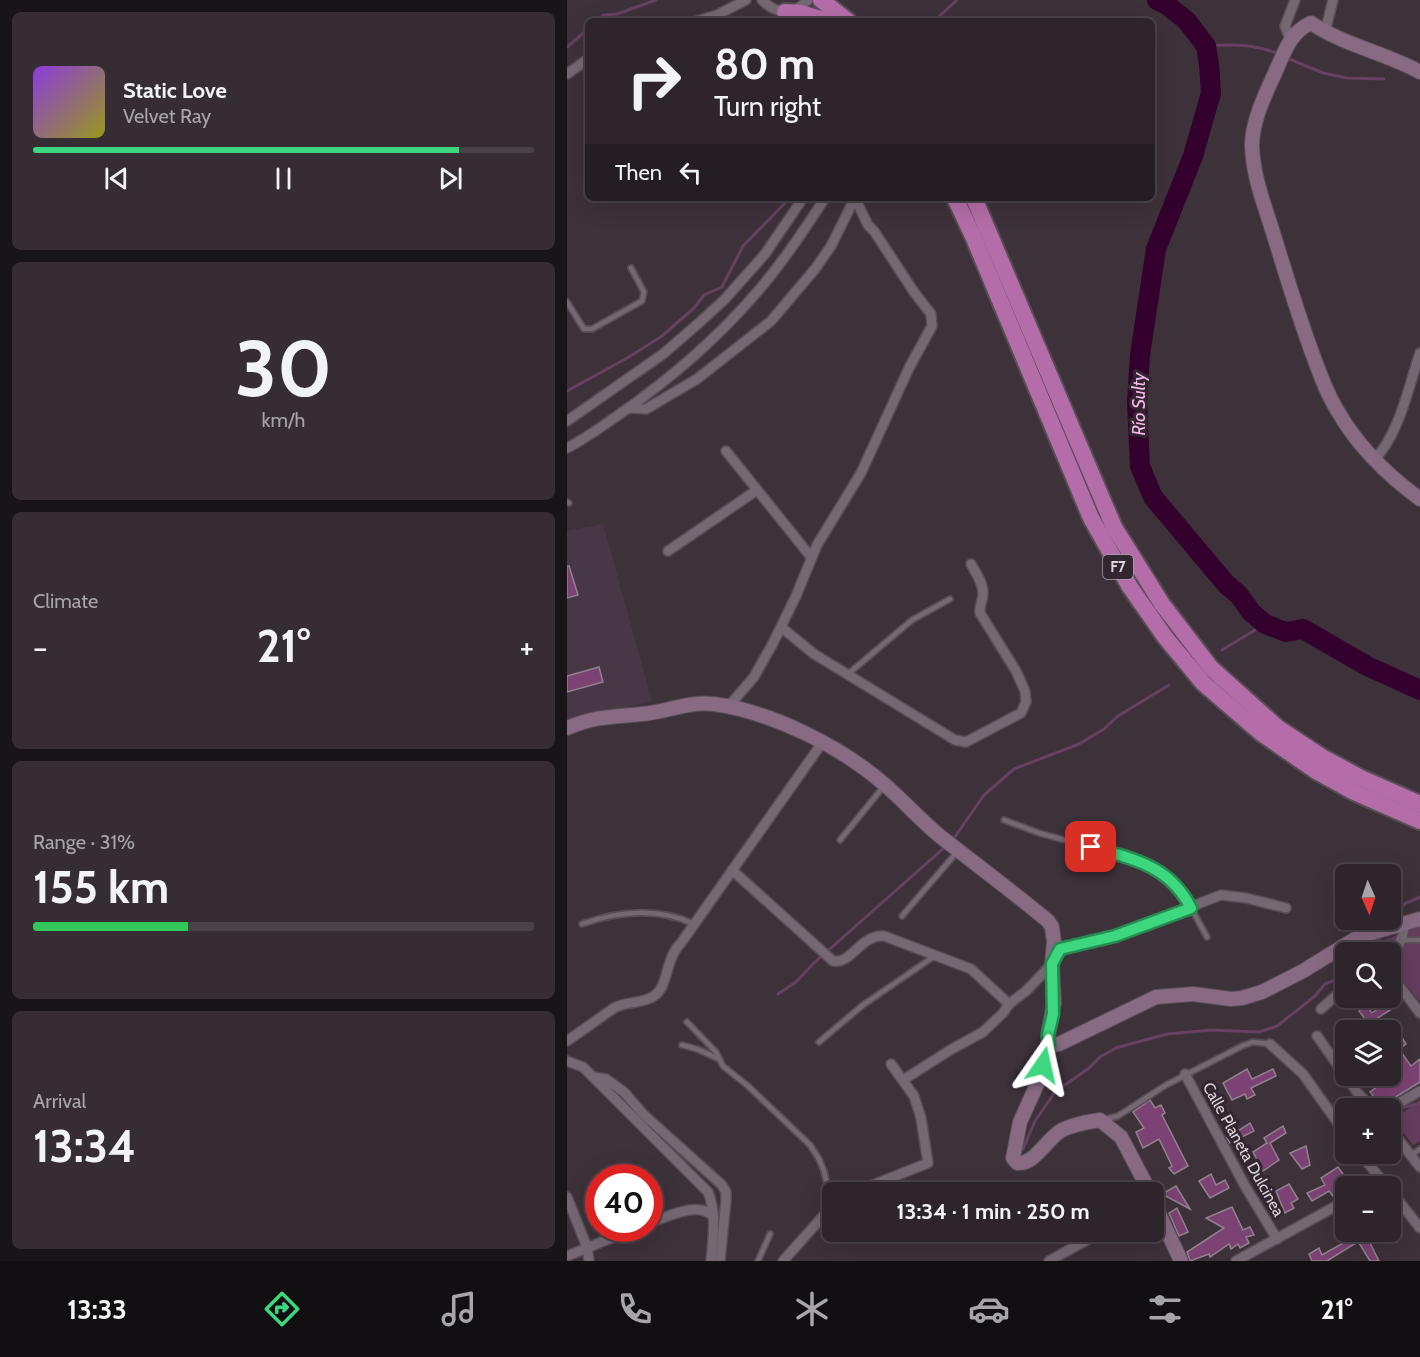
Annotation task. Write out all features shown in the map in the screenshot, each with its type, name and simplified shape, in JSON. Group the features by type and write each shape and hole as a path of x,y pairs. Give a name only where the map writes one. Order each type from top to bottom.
{"highway":[{"path":"821,0 832,15"},
{"path":"798,4 832,15"},
{"name":"F7","path":"956,201 1091,518 1130,587 1165,637 1203,683 1261,733 1316,771 1354,792 1420,821"},
{"name":"F7","path":"974,201 1114,527 1162,604 1211,668 1278,728 1322,757 1361,778 1420,804"}],"street":[{"path":"707,18 746,0"},
{"path":"762,0 776,10 798,4"},
{"path":"1286,49 1285,26 1295,0"},
{"path":"1325,32 1333,0"},
{"path":"1420,72 1391,57 1325,32 1311,23 1301,27 1286,49 1254,126 1253,146 1256,176 1298,314 1323,384 1337,411 1374,460 1397,482 1420,499"},
{"path":"567,74 585,61"},
{"path":"567,421 663,354 701,322 765,254 801,201"},
{"path":"567,448 629,408 687,363 720,332 759,291 823,201"},
{"path":"629,408 646,409 668,397 697,379 771,321 815,269 831,246 854,201"},
{"path":"728,706 754,677 781,627 811,557 861,473 909,368 932,326 931,314 868,225 856,201"},
{"path":"1374,460 1384,450 1397,421 1420,353"},
{"path":"726,451 811,557"},
{"path":"668,551 757,490"},
{"path":"781,627 814,654 847,674 961,742 971,741 1021,713 1026,702 1025,691 1016,671 980,613 982,585 971,564"},
{"path":"567,728 606,716 642,714 689,704 713,704 728,706 778,722 859,764 940,836 1048,921 1053,934 1054,1003 1048,1035 1049,1046 1039,1080 1020,1122 1013,1158 1017,1163 1023,1164 1030,1160 1051,1137 1063,1130 1074,1125 1100,1120 1121,1137 1145,1182"},
{"path":"567,1041 622,1003 648,999 660,991 670,956 822,743"},
{"path":"732,870 833,961 842,960 869,938 876,935 884,936 971,969 1009,1004"},
{"path":"903,1080 983,1032 1052,964 1060,949 1115,936 1221,895 1246,898 1286,908"},
{"path":"1049,1046 1059,1044 1156,997 1193,994 1231,999 1262,992 1303,971 1356,939 1420,919"},
{"path":"1401,940 1405,923"},
{"path":"1401,988 1420,1013"},
{"path":"1321,1009 1335,996"},
{"path":"1317,1036 1363,1098"},
{"path":"1270,1044 1303,1074 1335,1119"},
{"path":"567,1061 583,1067 708,1192"},
{"path":"879,1182 928,1162 921,1118 914,1096 891,1064"},
{"name":"Calle Planeta Dulcinea","path":"1185,1074 1245,1186 1277,1239"},
{"path":"593,1077 606,1079 624,1092 643,1114 723,1185 726,1192 720,1261"},
{"path":"1401,1102 1420,1091"},
{"path":"1401,1142 1420,1167"},
{"path":"1369,1164 1379,1176"},
{"path":"707,1172 708,1192 713,1205 714,1218 711,1261"},
{"path":"567,1197 587,1247 589,1261"},
{"path":"1401,1204 1420,1228"},
{"path":"1236,1261 1335,1206"},
{"path":"663,1219 693,1210 710,1212 714,1218"},
{"path":"783,1261 822,1217"},
{"path":"1164,1222 1182,1261"},
{"path":"567,1256 600,1242"},
{"path":"1049,1261 1083,1242"}],"lane":[{"path":"567,302 583,328 592,329 642,301 644,292 631,268"},
{"path":"847,674 912,620 950,599"},
{"path":"840,840 885,785"},
{"path":"1004,820 1039,833 1129,858 1165,874 1178,887 1207,938"},
{"path":"902,916 958,850"},
{"path":"582,924 606,916 657,913 678,917 694,924"},
{"path":"1401,940 1420,940"},
{"path":"819,1042 863,1005 936,956"},
{"path":"687,1022 715,1052 723,1066 748,1086 810,1145 819,1159 827,1182"},
{"path":"1100,1120 1118,1116 1185,1074 1253,1042 1270,1044"},
{"path":"682,1046 697,1049 719,1059"},
{"path":"1411,1155 1420,1149"},
{"path":"758,1261 770,1234"}],"shaded area":[{"path":"603,524 652,701 567,721 567,531"},
{"path":"1420,926 1420,1002 1401,978 1401,942 1379,942"},
{"path":"1420,1100 1420,1141 1413,1145 1401,1130 1401,1114"}],"building":[{"path":"567,566 569,566 578,595 567,598"},
{"path":"599,667 603,682 567,692 567,676"},
{"path":"1368,1008 1372,1013 1379,1008 1392,1009 1377,1020 1364,1020 1359,1011"},
{"path":"1401,1036 1406,1044 1401,1048"},
{"path":"1401,1052 1411,1066 1420,1059 1420,1082 1394,1098 1375,1098 1370,1092 1378,1086 1401,1086"},
{"path":"1247,1069 1252,1079 1273,1069 1276,1076 1251,1088 1255,1095 1247,1099 1245,1094 1232,1100 1223,1083"},
{"path":"1150,1100 1155,1108 1161,1105 1165,1113 1162,1115 1188,1166 1174,1174 1169,1168 1172,1166 1159,1139 1143,1148 1136,1132 1144,1128 1133,1112"},
{"path":"1250,1123 1254,1131 1230,1143 1227,1138"},
{"path":"1283,1126 1286,1133 1270,1143 1279,1160 1263,1171 1253,1152 1267,1143 1264,1138"},
{"path":"1306,1146 1310,1165 1302,1169 1290,1153"},
{"path":"1338,1167 1344,1176 1335,1176 1335,1195 1333,1196 1329,1191 1312,1201 1307,1193 1325,1185 1321,1178"},
{"path":"1211,1174 1216,1185 1225,1180 1229,1188 1210,1198 1199,1181"},
{"path":"1289,1184 1298,1199 1291,1203 1294,1208 1285,1213 1276,1191"},
{"path":"1176,1186 1190,1209 1164,1195"},
{"path":"1232,1207 1243,1230 1250,1227 1254,1235 1246,1237 1249,1243 1240,1248 1238,1244 1231,1249 1229,1244 1210,1257 1209,1254 1190,1261 1187,1252 1224,1228 1206,1218"},
{"path":"1177,1208 1188,1232 1179,1236 1169,1213"},
{"path":"1345,1242 1358,1242 1327,1261 1312,1261 1309,1254 1319,1248 1322,1255"},
{"path":"1370,1242 1379,1261 1370,1261 1359,1243"}],"waterway":[{"path":"600,18 656,0"},
{"path":"937,18 957,0"},
{"name":"Río Sulty","path":"1157,0 1187,21 1206,46 1211,93 1193,156 1156,249 1140,355 1137,402 1140,466 1153,497 1226,584 1265,624 1286,632 1303,629 1367,666 1420,690"},
{"path":"567,47 585,32"},
{"path":"1206,46 1243,46 1261,48 1279,54"},
{"path":"1287,58 1323,73 1347,78 1384,79"},
{"path":"567,391 662,336 694,308 704,295 722,287 743,246 787,201"},
{"path":"1222,650 1265,624"},
{"path":"952,841 984,795 1014,769 1079,744 1104,729 1118,716 1169,685"},
{"path":"778,994 796,982 814,963 945,847"},
{"path":"1401,907 1420,897"},
{"path":"1023,1149 1035,1121 1055,1092 1089,1068 1100,1057 1116,1048 1167,1034 1212,1030 1259,1032 1277,1026 1315,996 1325,984 1335,980"},
{"path":"1401,1110 1420,1103"}],"route":[{"path":"1043,1065 1049,1046 1047,1042 1054,1003 1052,964 1060,949 1115,936 1191,908 1178,887 1165,874 1129,858 1091,847"}]}
